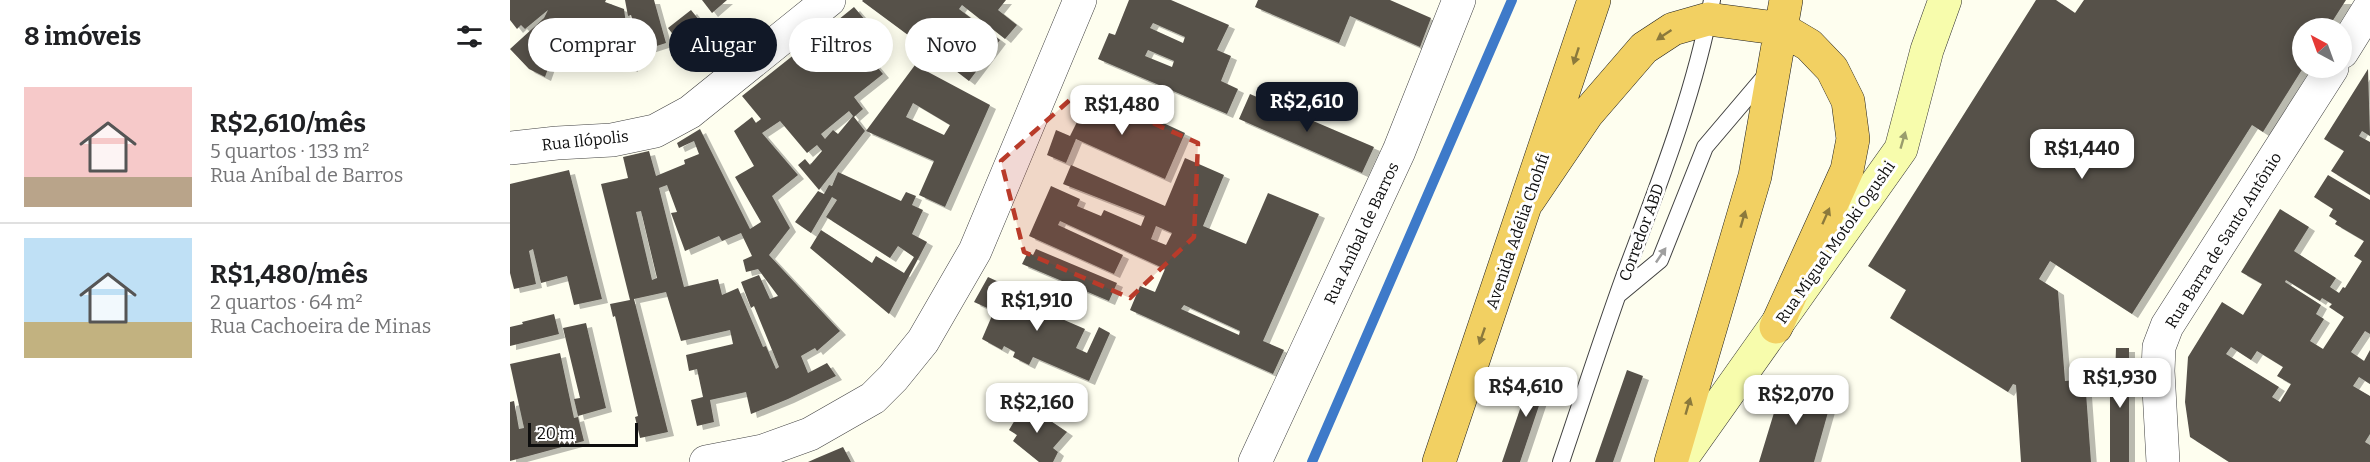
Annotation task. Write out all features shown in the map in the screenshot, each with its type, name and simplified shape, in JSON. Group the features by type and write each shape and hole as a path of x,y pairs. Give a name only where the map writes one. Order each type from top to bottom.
{"highway":[{"name":"Avenida Adélia Chohfi","path":"1438,462 1594,0"},
{"path":"1528,201 1587,114 1644,48 1710,9 1784,15 1832,69 1848,101 1853,139 1847,170 1776,327"},
{"path":"1671,462 1755,176 1784,15"}],"main road":[{"name":"Rua Miguel Motoki Ogushi","path":"1679,462 1901,149 1927,50 1945,0"}],"street":[{"name":"Rua Ilópolis","path":"511,145 612,140 655,131 690,112 829,0"},
{"path":"705,462 763,451 810,434 873,398 899,371 923,340 975,251 1080,0"},
{"name":"Rua Aníbal de Barros","path":"1255,462 1399,151 1459,0"},
{"path":"2352,36 2370,7"},
{"name":"Rua Barra de Santo Antônio","path":"2163,462 2158,371 2159,347 2167,326 2326,78"}],"lane":[{"name":"Corredor ABD","path":"1561,462 1618,295 1679,129 1710,9"},
{"path":"1618,295 1660,260 1706,147 1776,63"}],"highlighted area":[{"path":"1080,91 1198,143 1194,237 1130,298 1024,252 1001,161"}],"building":[{"path":"510,0 606,0 605,2 624,9 625,18 544,18 548,10 538,18 528,18 528,27 525,29 521,25 517,29 510,20"},
{"path":"625,0 654,0 666,43 657,46 657,18 628,16"},
{"path":"702,0 727,0 712,13"},
{"path":"1006,0 998,10 1017,25 1005,39 998,33 998,18 978,18 962,5 959,9 971,18 905,18 905,33 893,24 893,18 885,18 862,1"},
{"path":"1129,0 1171,0 1229,25 1217,50 1231,56 1221,81 1238,89 1227,114 1098,59 1109,33 1115,35","holes":["1153,23 1185,37 1183,43 1150,28","1148,50 1174,61 1172,67 1145,56"]},
{"path":"1258,0 1390,0 1431,18 1420,47 1350,16 1339,43 1255,7"},
{"path":"2036,0 2056,0 2075,13 2084,0 2346,0 2334,18 2292,18 2292,78 2297,78 2263,132 2252,125 2132,314 2050,261 2039,279 2058,291 2065,381 2085,379 2091,462 2021,462 2016,385 2013,384 2008,392 1890,318 1906,290 1868,266"},
{"path":"854,7 863,18 840,18"},
{"path":"691,10 697,18 681,18"},
{"path":"528,33 528,68 510,49"},
{"path":"789,59 789,72 881,72 883,74 854,97 863,109 854,117 865,131 819,190 798,165 805,159 810,165 822,151 817,145 807,153 780,121 762,133 798,175 772,196 790,228 769,255 840,331 817,351 815,348 801,356 808,373 827,363 836,376 751,414 746,392 710,400 714,422 697,426 691,400 703,397 697,369 689,371 686,355 733,344 730,330 681,341 666,292 634,299 668,432 640,438 635,417 638,416 615,316 613,317 610,304 630,300 601,184 628,178 623,157 649,151 656,176 685,164 684,160 699,154 694,141 679,148 677,143 700,129 750,229 761,222 735,177 754,166 734,131 752,117 756,123 761,119 742,96 772,72 777,72 777,68","holes":["849,111 853,116 838,134 833,130 825,139 821,134","667,185 677,212 671,213 685,251 719,236 722,241 741,233 752,256 743,260 746,272 758,269 778,296 770,299 759,275 741,282 751,308 754,306 779,367 776,369 766,346 763,347 738,288 722,295 718,279 684,287 659,188","641,211 657,278 652,280 636,212"]},
{"path":"2368,69 2370,136 2362,131 2359,136 2370,142 2370,195 2331,171 2344,151 2324,139"},
{"path":"535,72 547,72 545,77"},
{"path":"910,72 928,72 990,105 945,207 919,195 934,161 866,131","holes":["913,103 950,125 944,135 906,117"]},
{"path":"957,72 976,72 969,81"},
{"path":"1097,91 1125,102 1132,106 1131,108 1185,133 1165,179 1076,139 1066,163 1047,155 1056,130 1070,136 1083,110 1087,112"},
{"path":"1250,94 1374,147 1362,173 1239,119"},
{"path":"1185,158 1224,175 1203,226 1246,244 1268,193 1319,214 1263,341 1284,350 1273,374 1130,310 1140,286 1155,292 1165,269 1060,221 1058,225 1123,255 1114,274 1029,236 1051,186 1080,199 1077,206 1101,216 1104,210 1141,226 1145,216 1063,184 1071,165 1165,206","holes":["1156,226 1172,233 1166,245 1151,239","1184,305 1240,331 1239,335 1181,309"]},
{"path":"569,170 602,299 574,305 567,276 541,283 533,249 529,251 536,284 514,289 510,273 510,184"},
{"path":"838,172 901,201 906,192 916,196 912,205 923,210 912,234 927,242 889,314 810,248 821,230 872,263 876,256 904,273 914,257 898,246 890,258 826,217 837,200 832,197 811,233 795,222 818,191 824,194 829,185 832,186"},
{"path":"2328,175 2370,200 2370,334 2365,331 2351,352 2364,361 2370,350 2370,384 2359,377 2353,386 2370,396 2370,434 2365,442 2370,445 2370,462 2229,462 2190,437 2185,402 2188,357 2222,302 2243,315 2262,284 2241,272 2280,209 2309,227 2294,251 2336,278 2330,287 2339,293 2343,287 2345,288 2362,261 2354,256 2364,241 2335,224 2337,221 2329,216 2333,209 2314,197","holes":["2286,280 2320,301 2322,298 2332,304 2329,307 2344,317 2323,349 2310,341 2324,319 2316,314 2321,305 2285,282","2231,347 2251,360 2257,351 2283,367 2277,376 2291,384 2280,402 2272,397 2279,387 2226,354"]},
{"path":"1036,249 1117,283 1109,301 1022,264 1028,252 1033,255"},
{"path":"988,277 1023,293 1020,300 1048,313 1051,305 1059,309 1055,316 1085,329 1076,348 1087,353 1099,327 1110,333 1089,381 1033,357 1029,365 1013,357 1015,352 1004,346 1002,350 982,339 994,311 974,302"},
{"path":"554,314 559,334 510,346 510,327"},
{"path":"586,323 606,408 578,416 574,399 580,398 563,328"},
{"path":"2116,348 2129,348 2129,462 2110,462 2110,380 2115,379"},
{"path":"560,353 574,418 578,417 584,441 510,461 510,402 514,401 519,429 524,428 510,364"},
{"path":"1627,370 1643,376 1613,462 1595,462"},
{"path":"1533,371 1549,376 1520,462 1502,462"},
{"path":"1783,383 1832,398 1814,462 1759,462"},
{"path":"1021,401 1067,432 1053,448 1058,452 1053,462 1039,462 1013,441 1017,435 1009,430 1022,408 1018,406"},
{"path":"843,447 851,462 808,462 817,458"}],"waterway":[{"path":"1312,462 1512,0"}]}
